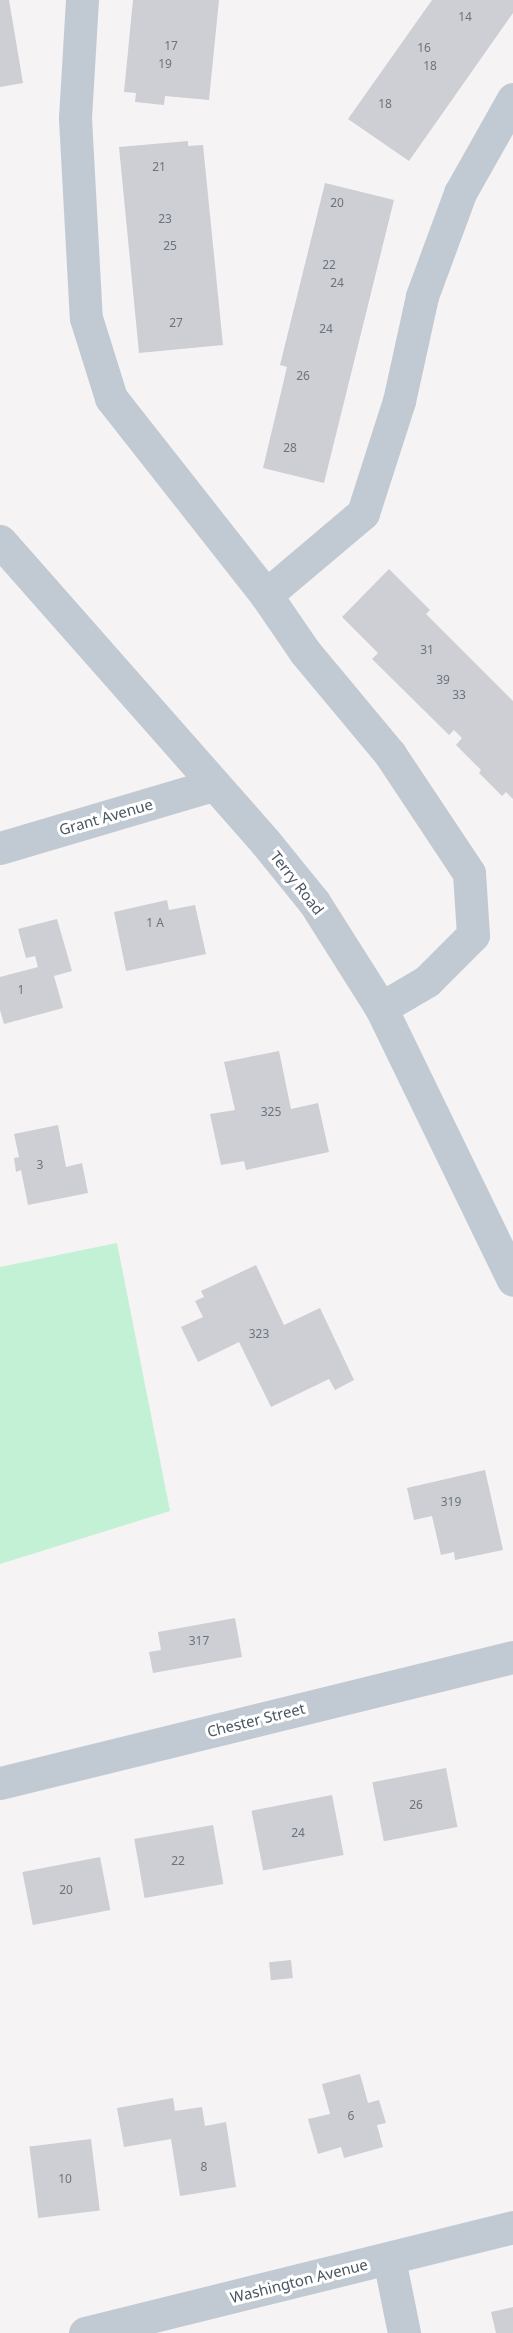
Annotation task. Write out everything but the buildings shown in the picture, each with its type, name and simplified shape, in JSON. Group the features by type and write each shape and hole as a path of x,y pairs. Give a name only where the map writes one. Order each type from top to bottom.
{"street":[{"path":"82,0 75,118 86,318 111,398 266,595 305,652 390,754 469,873 473,935 427,981 381,1008"},
{"path":"266,595 363,513 399,401 422,296 460,194 513,99"},
{"name":"Terry Road","path":"0,541 266,843 314,902 381,1008 513,1280"},
{"name":"Grant Avenue","path":"0,848 213,785"},
{"name":"Chester Street","path":"0,1783 513,1657"},
{"name":"Washington Avenue","path":"85,2333 513,2228"},
{"path":"389,2259 404,2333"}],"green space":[{"path":"117,1243 170,1511 0,1564 0,1267"}]}
